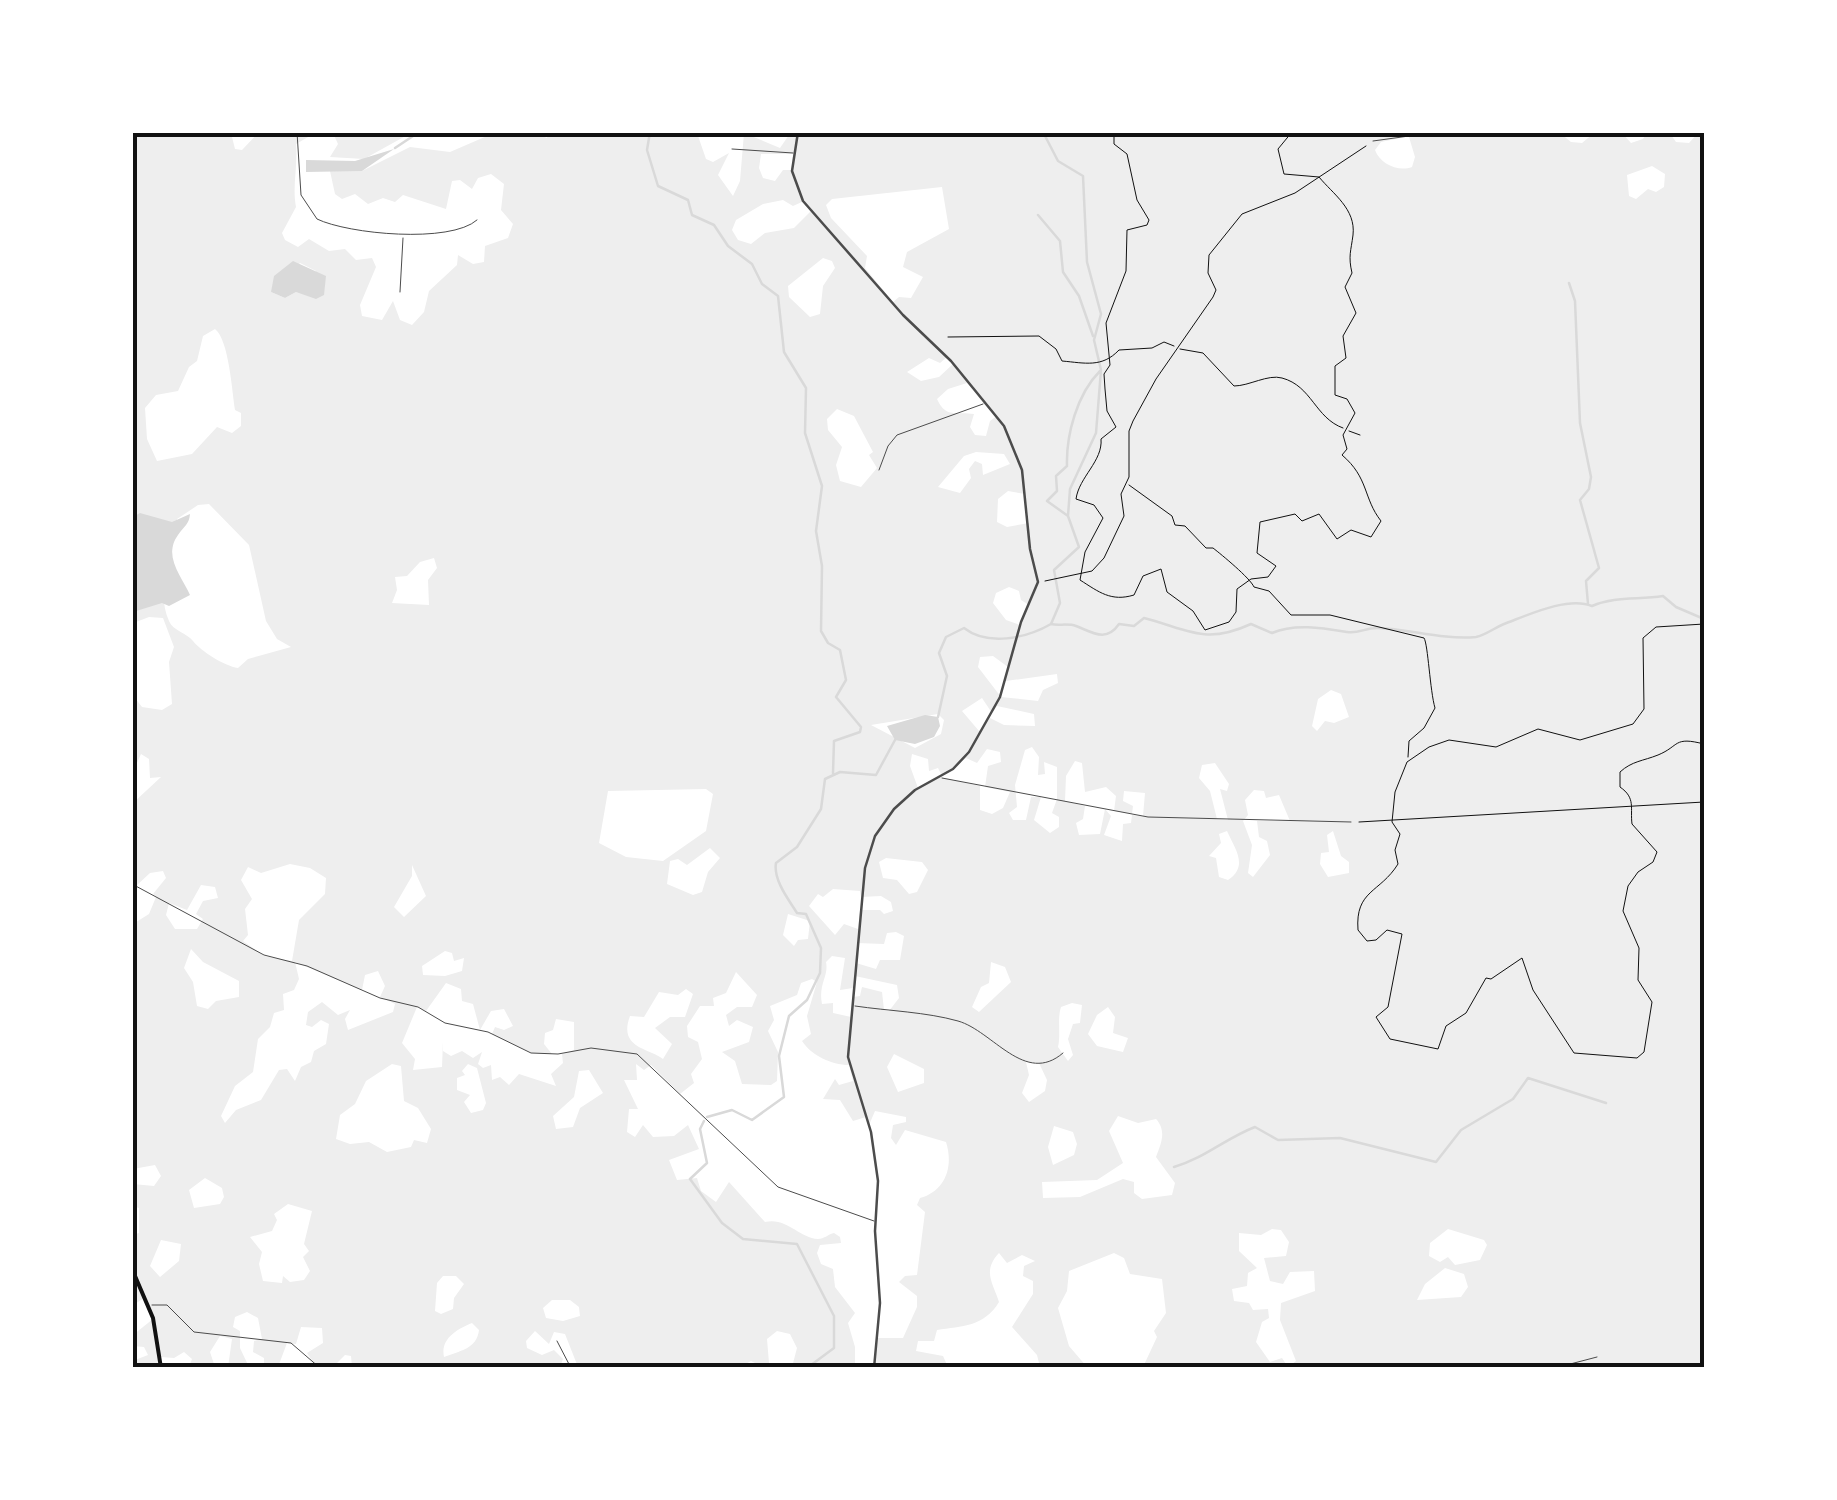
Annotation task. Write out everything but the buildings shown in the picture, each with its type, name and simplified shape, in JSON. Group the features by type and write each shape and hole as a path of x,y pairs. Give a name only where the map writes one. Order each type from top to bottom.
{"main road":[{"path":"132,1269 150,1307 161,1368"}],"street":[{"path":"297,132 300,195 310,213 336,226 403,235 444,234 477,220"},
{"path":"798,132 793,153 794,178 810,210 1004,426 1021,466 1030,549 1038,582 992,714 965,759 897,805 872,842 861,891 849,1067 872,1137 878,1180 880,1303 874,1368"},
{"path":"1373,142 1438,132"},
{"path":"732,150 793,153"},
{"path":"400,292 403,235"},
{"path":"879,470 897,435 985,402"},
{"path":"939,777 1148,817 1351,822"},
{"path":"132,884 264,956 307,966 380,998 418,1007 444,1023 482,1030 531,1053 598,1048 637,1054 778,1187 831,1209 876,1221"},
{"path":"852,1006 962,1022 1030,1062 1048,1062 1063,1053"},
{"path":"150,1307 167,1305 199,1333 298,1346 320,1368"},
{"path":"557,1341 571,1368"},
{"path":"1555,1368 1596,1357"}],"path":[{"path":"1100,132 1114,134 1115,146 1127,154 1137,200 1149,220 1147,225 1134,225 1126,232 1126,272 1106,323 1107,408 1116,427 1101,439 1102,453 1076,491 1080,504 1094,505 1102,514 1085,552 1082,582 1102,596 1126,598 1134,595 1143,576 1161,569 1167,592 1193,611 1200,626 1208,630 1229,622 1236,612 1237,590 1251,579 1268,578 1276,566 1257,553 1260,522 1266,518 1295,514 1302,522 1319,514 1336,539 1351,530 1370,537 1379,527 1369,488 1342,455 1348,449 1342,435 1355,413 1348,400 1335,395 1334,366 1346,358 1343,336 1356,314 1346,286 1352,273 1347,256 1354,230 1348,208 1319,177 1284,174 1278,149 1292,132"},
{"path":"1045,581 1082,574 1098,566 1116,535 1124,516 1121,494 1126,482 1128,432 1216,290 1207,266 1214,245 1242,214 1295,193 1366,146"},
{"path":"948,336 1039,336 1056,349 1062,361 1088,366 1136,346 1152,348 1164,342 1204,353 1234,386 1281,376 1299,383 1332,424 1360,434"},
{"path":"1126,482 1172,516 1175,525 1185,526 1206,548 1213,548 1230,566 1251,579 1254,586 1269,591 1291,615 1316,613 1410,632 1426,641 1426,678 1436,706 1424,728 1409,741 1410,758 1394,792 1392,820 1400,834 1395,850 1398,864 1360,899 1357,928 1370,942 1388,930 1402,934 1388,1007 1376,1017 1390,1039 1438,1049 1446,1026 1466,1013 1486,978 1492,979 1522,958 1533,990 1574,1053 1637,1058 1646,1049 1652,1002 1638,980 1638,948 1623,911 1628,886 1657,852 1632,824 1629,793 1620,787 1622,770 1682,740 1704,744"},
{"path":"1410,758 1449,740 1496,747 1538,728 1580,740 1614,733 1633,724 1644,708 1643,638 1656,627 1704,624"},
{"path":"1351,822 1704,802"}],"shaded area":[{"path":"549,132 697,133 706,159 713,162 729,153 718,175 733,196 740,181 744,133 780,148 791,132 1400,133 1400,138 1381,142 1375,150 1385,163 1401,168 1412,167 1415,157 1409,137 1437,133 1560,133 1571,142 1582,143 1594,133 1622,133 1631,143 1647,133 1669,132 1676,142 1689,143 1698,133 1704,133 1704,1367 1288,1367 1143,1367 1157,1337 1154,1331 1166,1313 1162,1279 1130,1274 1124,1258 1114,1253 1069,1271 1067,1291 1058,1308 1069,1346 1087,1367 1040,1367 1037,1355 1012,1327 1033,1294 1033,1281 1023,1276 1024,1266 1035,1261 1022,1255 1007,1263 999,1253 990,1271 999,1302 993,1310 972,1324 937,1330 934,1341 918,1341 916,1351 943,1356 948,1367 874,1367 877,1338 903,1338 917,1307 917,1296 899,1282 905,1276 917,1275 925,1212 917,1205 945,1177 949,1160 946,1142 905,1130 896,1145 891,1138 893,1125 906,1122 906,1117 875,1111 869,1125 866,1117 853,1121 840,1100 823,1099 835,1079 839,1085 853,1081 849,1065 822,1058 802,1041 811,1034 807,1016 817,982 812,979 801,983 797,995 770,1006 774,1020 768,1031 778,1052 777,1081 771,1085 742,1084 735,1061 722,1052 749,1042 753,1027 737,1020 729,1026 726,1015 737,1007 752,1007 757,995 736,972 726,993 713,998 714,1006 700,1006 687,1026 688,1037 698,1042 702,1059 691,1074 694,1083 680,1094 651,1065 644,1070 636,1064 637,1080 624,1080 638,1109 629,1109 627,1132 635,1137 643,1125 653,1137 674,1136 688,1125 699,1149 669,1160 677,1180 697,1178 701,1191 716,1202 729,1182 765,1222 780,1222 811,1238 834,1233 840,1237 841,1243 820,1245 817,1253 821,1264 833,1269 835,1287 855,1313 848,1323 855,1347 855,1367 792,1367 797,1348 790,1334 777,1331 767,1339 769,1363 761,1366 751,1361 738,1368 597,1368 590,1363 578,1367 565,1334 554,1332 549,1344 535,1331 526,1341 527,1348 542,1355 554,1350 563,1359 560,1367 352,1367 351,1356 345,1355 333,1367 316,1367 307,1353 323,1343 322,1328 301,1327 296,1344 287,1343 278,1367 264,1367 264,1358 253,1352 254,1341 262,1339 258,1318 247,1312 235,1317 233,1327 240,1331 240,1348 249,1367 228,1367 232,1339 220,1336 210,1352 215,1367 189,1367 192,1359 184,1352 174,1358 161,1357 161,1367 133,1367 135,1360 148,1355 144,1347 133,1346 133,1335 153,1319 146,1297 133,1305 133,1235 139,1233 139,1208 133,1206 133,1184 154,1186 161,1176 155,1165 133,1169 133,924 149,914 156,897 153,894 166,878 163,871 150,873 136,886 133,883 133,803 161,777 150,778 149,759 141,754 132,774 133,133 231,133 235,149 242,150 258,133 315,133 296,144 296,207 282,233 285,240 298,247 309,239 329,251 345,249 356,260 372,258 376,267 360,305 362,316 382,320 393,301 400,320 412,325 424,312 429,291 457,265 458,255 473,264 484,262 485,246 508,238 513,224 501,210 504,184 491,174 478,178 472,189 460,180 452,181 446,209 403,195 395,202 383,198 368,204 355,194 342,199 335,194 330,171 362,171 410,147 450,152 494,133 534,133 547,138","holes":["761,154 793,154 792,170 783,170 775,181 763,178 759,168","1652,166 1665,174 1664,187 1656,192 1648,189 1636,199 1629,196 1627,175","942,187 949,229 907,252 903,267 923,277 911,298 899,297 893,302 865,268 867,256 831,218 826,205 832,199","783,200 793,206 804,201 811,211 794,228 765,233 751,244 738,240 732,230 736,220 763,204","823,258 832,261 835,268 823,286 820,314 810,317 789,297 788,286","300,263 316,271 311,295 296,292 285,298 271,292","215,329 227,354 241,426 232,433 217,427 192,454 157,461 147,439 145,408 156,395 178,391 189,367 197,361 203,336","947,357 953,364 939,377 921,381 907,372 929,358 940,363","967,383 997,416 990,421 986,436 975,435 970,427 974,414 948,412 937,399 948,389","837,409 854,416 877,468 861,487 840,481 836,465 842,447 828,430 827,419","976,452 1004,454 1010,464 983,475 982,464 975,461 969,469 971,478 960,493 938,487 964,456","1008,491 1025,494 1029,523 1007,527 997,522 998,499","209,504 249,545 266,621 277,639 291,647 248,659 238,668 226,664 169,621 165,583 177,519 198,505","434,558 437,568 428,580 429,605 392,603 397,590 395,577 407,576 420,562","1009,587 1019,591 1021,600 1029,605 1020,625 1006,620 993,603 996,593","149,617 163,618 174,647 169,662 172,704 162,710 142,707 135,698 136,622","993,656 1008,667 1006,681 1057,674 1058,683 1043,690 1038,701 1001,697 978,667 980,657","1331,690 1341,694 1349,717 1334,723 1325,721 1317,731 1312,726 1318,699","982,698 992,713 997,706 1034,714 1035,726 1004,725 990,718 979,731 962,711","938,714 944,720 941,734 915,748 871,725","1032,747 1039,757 1038,775 1045,774 1044,762 1057,767 1057,799 1052,813 1059,817 1059,827 1050,833 1034,820 1041,797 1031,797 1026,820 1013,820 1009,813 1017,807 1015,785 1025,750","987,749 1000,752 1001,762 988,766 985,787 1010,792 1003,808 992,814 980,810 980,786 940,777 918,788 910,766 912,754 928,759 929,771 938,768 942,776 966,758 977,763","1075,761 1082,763 1085,792 1106,787 1116,796 1114,811 1132,814 1133,806 1123,801 1124,791 1145,793 1143,816 1132,815 1131,823 1123,824 1122,841 1104,835 1111,816 1105,809 1100,834 1079,835 1076,823 1083,819 1085,806 1065,801 1066,776","1215,763 1229,784 1227,791 1220,789 1228,820 1217,819 1210,791 1199,778 1202,765","706,789 713,794 706,831 663,861 626,857 599,843 608,791","1254,790 1264,791 1266,798 1279,795 1290,821 1257,821 1259,837 1267,841 1270,855 1253,877 1248,873 1252,845 1243,821 1248,815 1245,800","1227,831 1236,851 1238,869 1228,880 1219,877 1216,858 1209,856 1221,843 1219,834","1333,831 1341,856 1349,862 1349,873 1328,877 1320,864 1321,853 1329,852 1327,835","710,848 720,858 708,872 702,892 693,895 667,884 670,861 678,859 687,865","886,858 922,862 928,870 917,892 909,894 897,880 883,878 879,862","290,864 310,868 326,878 325,894 299,920 292,961 264,956 243,941 248,935 245,909 252,899 241,880 248,867 261,873","412,865 426,896 404,917 394,907 412,876","201,885 215,887 218,898 203,901 196,914 203,919 197,929 175,929 166,915 169,903 187,910","833,889 860,891 861,897 881,896 891,902 893,911 884,914 880,910 860,910 858,929 844,924 835,935 809,906 818,894 823,897","788,914 810,921 808,939 798,940 794,946 783,935","887,933 904,936 900,960 880,960 876,969 856,963 857,943 884,944","191,949 203,962 239,981 239,997 216,1001 208,1009 197,1006 193,982 184,968","445,951 452,953 454,961 464,958 462,971 445,976 423,975 422,966","832,956 845,958 840,990 853,988 855,976 897,985 899,998 889,1011 884,1010 882,992 862,987 860,996 853,997 851,1017 833,1013 833,1003 822,1004 826,962","295,962 362,990 365,975 378,971 385,986 380,997 395,1004 393,1012 348,1030 345,1019 350,1010 338,1015 322,1002 308,1012 306,1025 312,1027 321,1020 329,1024 326,1044 314,1051 311,1062 301,1067 295,1081 287,1069 279,1070 261,1100 236,1110 225,1123 221,1116 235,1086 253,1072 258,1039 270,1027 274,1013 284,1010 283,994 294,990 299,979","991,962 1005,967 1011,982 979,1012 972,1007 981,987 989,983","446,983 461,989 462,1001 473,1004 480,1030 491,1011 504,1009 513,1026 504,1030 495,1027 492,1034 531,1053 552,1054 544,1044 545,1033 553,1030 556,1019 574,1022 574,1050 562,1054 563,1063 551,1074 556,1086 519,1074 509,1085 500,1077 492,1080 491,1065 483,1068 478,1064 482,1052 473,1058 462,1051 451,1056 443,1051 443,1041 442,1067 413,1070 415,1059 402,1043 417,1007 426,1011","686,989 693,994 685,1017 670,1017 655,1028 672,1044 663,1059 631,1041 627,1027 630,1016 644,1017 659,992 678,995","1082,1005 1080,1023 1073,1024 1068,1039 1073,1055 1068,1061 1058,1047 1061,1007","1108,1007 1115,1017 1113,1033 1128,1038 1123,1052 1097,1046 1088,1034 1097,1015","894,1054 924,1069 924,1083 898,1092 887,1067","1026,1062 1039,1063 1047,1080 1045,1091 1029,1102 1022,1093 1029,1075","392,1064 401,1066 404,1101 418,1108 431,1129 427,1143 414,1140 411,1147 387,1152 369,1142 350,1144 336,1139 340,1115 355,1104 366,1081","468,1064 477,1068 486,1103 483,1110 471,1113 464,1102 470,1095 457,1090 457,1078 465,1075 462,1071","589,1070 603,1093 580,1108 573,1127 556,1129 553,1116 574,1097 579,1071","1118,1116 1138,1123 1156,1119 1162,1138 1156,1157 1175,1183 1172,1195 1142,1199 1134,1193 1134,1182 1123,1179 1080,1197 1043,1198 1042,1182 1097,1180 1123,1163 1109,1131","1054,1126 1073,1132 1077,1144 1074,1155 1053,1165 1048,1147","205,1178 222,1188 224,1197 220,1204 194,1208 189,1190","288,1204 312,1211 304,1244 309,1251 303,1257 310,1271 304,1280 290,1282 283,1276 282,1283 263,1281 259,1264 262,1252 250,1237 272,1231 277,1220 274,1214","1272,1229 1281,1230 1289,1242 1286,1256 1264,1258 1270,1281 1283,1284 1290,1272 1314,1271 1315,1291 1281,1303 1280,1320 1296,1361 1288,1367 1282,1358 1270,1362 1256,1342 1262,1322 1269,1318 1268,1309 1253,1310 1249,1303 1234,1301 1232,1289 1247,1286 1248,1273 1257,1268 1239,1251 1239,1233 1261,1235","1448,1229 1484,1240 1487,1245 1480,1260 1455,1265 1448,1257 1440,1262 1429,1256 1430,1243","161,1240 181,1244 179,1261 160,1277 150,1266","1445,1268 1464,1274 1468,1287 1461,1297 1417,1300 1425,1284","443,1276 456,1276 464,1284 454,1298 453,1309 441,1314 435,1311 437,1283","552,1300 570,1300 579,1307 580,1316 563,1321 546,1318 543,1308","472,1323 479,1330 471,1345 444,1357 447,1340"]},
{"path":"333,133 411,133 364,159 330,157 338,144"},
{"path":"394,149 362,171 306,172 306,160 355,161"},
{"path":"293,261 326,276 324,295 316,299 296,292 285,298 271,292 274,276"},
{"path":"140,513 172,522 190,514 172,551 190,595 169,606 162,603 133,612 133,517"},
{"path":"925,715 938,717 940,726 934,737 915,744 895,740 887,726"}],"waterway":[{"path":"395,148 419,132"},
{"path":"650,132 647,150 658,186 688,200 692,215 714,225 728,246 752,264 762,284 778,296 784,352 806,388 805,433 822,486 816,531 822,566 821,631 828,643 840,650 846,680 836,697 861,727 860,732 834,741 833,773"},
{"path":"938,717 947,676 939,653 946,637 964,628 984,637 1006,638 1051,624 1060,603 1054,570 1079,547 1068,516 1070,489 1096,433 1101,370 1094,340 1101,314 1087,262 1083,176 1058,161 1043,132"},
{"path":"1038,215 1060,241 1063,272 1079,296 1093,336"},
{"path":"1569,283 1575,301 1580,423 1591,477 1589,489 1580,500 1599,568 1586,581 1588,604"},
{"path":"1068,516 1047,501 1057,491 1056,476 1067,466 1068,441 1079,403 1100,371"},
{"path":"1051,624 1073,625 1104,635 1119,624 1134,626 1144,618 1209,634 1251,624 1272,633 1300,627 1351,632 1378,628 1476,637 1560,605 1592,606 1618,599 1663,596 1676,607 1704,619"},
{"path":"707,1117 732,1110 752,1120 784,1097 779,1056 789,1016 807,1000 820,973 821,948 806,914 797,913 782,889 776,863 797,847 821,809 825,779 840,772 876,775 895,740"},
{"path":"1174,1167 1255,1127 1278,1140 1340,1138 1436,1162 1461,1130 1513,1099 1528,1078 1606,1103"},
{"path":"704,1121 700,1129 707,1163 690,1179 722,1223 743,1239 797,1244 834,1316 834,1348 807,1368"}]}
